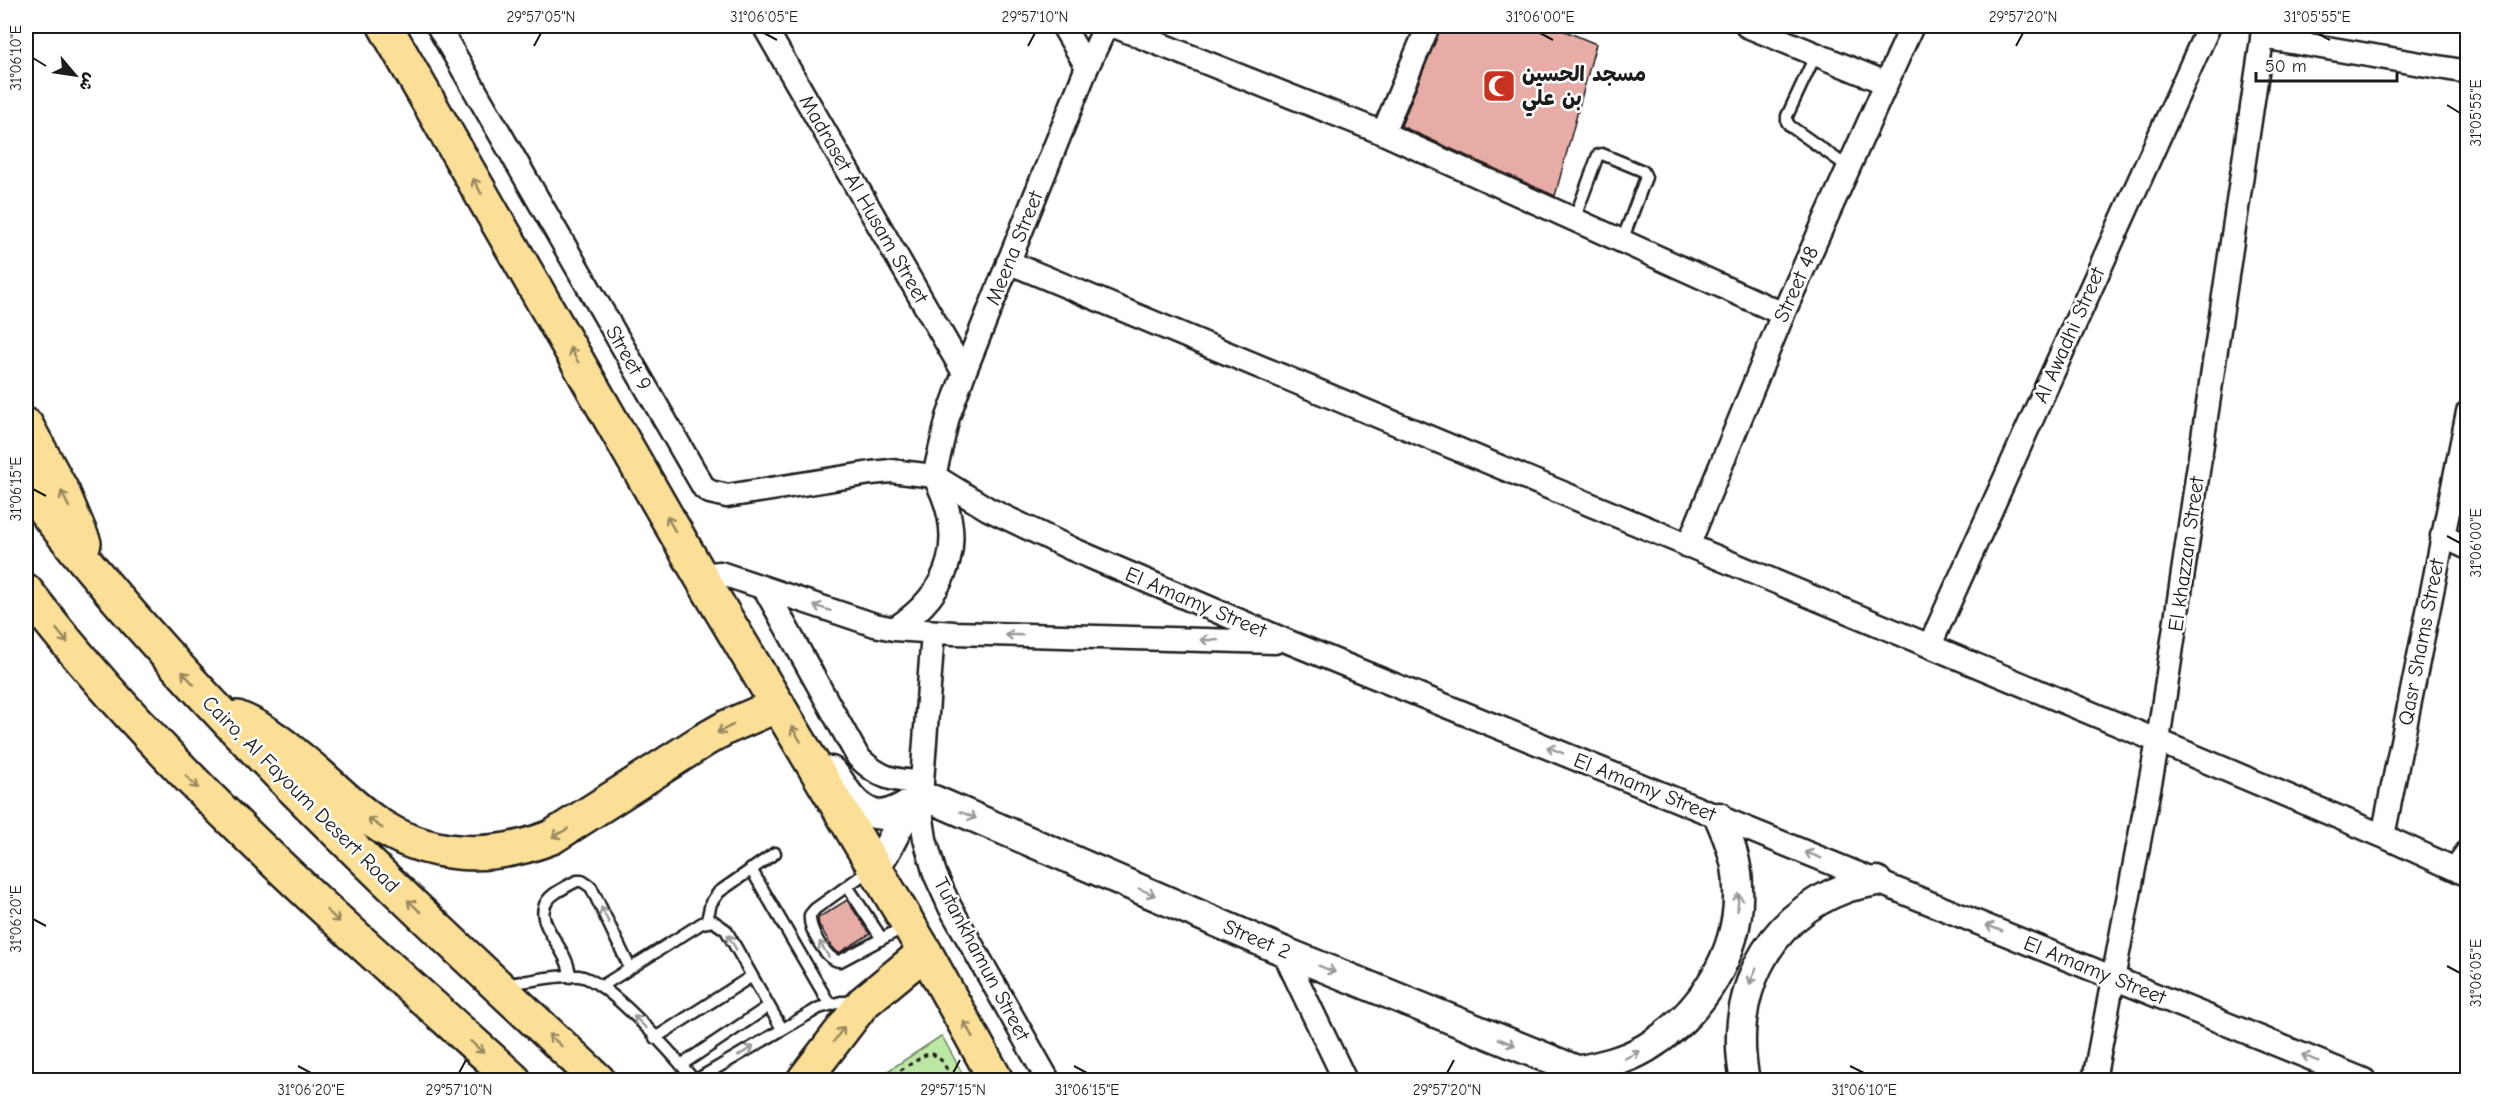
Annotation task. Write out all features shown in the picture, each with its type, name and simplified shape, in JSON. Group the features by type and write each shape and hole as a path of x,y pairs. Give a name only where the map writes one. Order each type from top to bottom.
{"main road":[{"path":"385,26 700,575 875,866 905,938 996,1080"},
{"path":"26,425 81,532 94,573"},
{"name":"Cairo, Al Fayoum Desert Road","path":"26,487 94,573 216,710 323,820 598,1080"},
{"path":"26,591 126,712 231,822 514,1080"},
{"path":"216,710 242,720 285,746 387,831 424,847 443,851 486,854 531,846 552,837 718,732 778,705"},
{"path":"809,1079 863,1003 905,938"}],"street":[{"name":"Street 9","path":"438,26 704,488 710,492 727,496 891,471 934,476"},
{"name":"Madraset Al Husam Street","path":"764,26 964,373"},
{"path":"1063,26 1087,67"},
{"name":"Meena Street","path":"934,476 948,417 964,373 1087,67 1106,26"},
{"path":"1114,26 1383,133 1783,314"},
{"path":"1383,133 1428,26"},
{"path":"1747,26 1886,83"},
{"name":"Street 48","path":"1688,546 1783,314 1912,26"},
{"name":"Al Awadhi Street","path":"1930,645 2209,26"},
{"path":"2263,31 2468,72"},
{"name":"El khazzan Street","path":"2094,1080 2158,741 2263,31"},
{"path":"1008,262 2383,836 2463,865"},
{"name":"Qasr Shams Street","path":"2383,836 2468,412"},
{"path":"894,629 915,616 930,600 942,581 949,560 952,538 951,516 945,495 934,476"},
{"name":"El Amamy Street","path":"934,476 988,509 1072,549 1289,642 2364,1080"},
{"path":"2442,536 2468,548"},
{"path":"700,575 720,573 874,625 894,629 1289,642"},
{"path":"765,589 858,757 882,776 919,794"},
{"path":"875,866 886,852 904,815 919,794 933,632"},
{"path":"813,761 833,773 855,802 875,814 882,816 919,794"},
{"name":"Street 2","path":"919,794 1283,951 1589,1076"},
{"name":"Tutankhamun Street","path":"919,794 925,839 935,874 950,907 1048,1080"},
{"path":"1589,1076 1600,1066 1623,1059 1652,1044 1684,1019 1713,981 1733,936 1738,896 1736,863 1719,817"},
{"path":"1745,1080 1740,1057 1739,1028 1744,1000 1755,970 1771,943 1792,920 1818,901 1846,888 1877,881"},
{"path":"1283,951 1345,1080"}],"lane":[{"path":"1816,54 1787,116 1787,122 1848,167"},
{"path":"1574,220 1598,155 1644,171 1646,177 1622,241"},
{"path":"602,986 707,920 713,898 775,853"},
{"path":"875,866 847,885 837,900 824,908 812,911 809,923 827,955 832,960 840,962 864,943 905,938"},
{"path":"751,869 830,1005"},
{"path":"570,977 567,958 543,920 542,910 549,897 577,881 582,881 591,887 630,968"},
{"path":"847,885 905,938"},
{"path":"707,920 719,923 726,930 782,1029"},
{"path":"655,1038 752,976"},
{"path":"497,986 570,977 590,979 602,986 695,1080 819,1008 841,1002 863,1003"},
{"path":"681,1065 769,1006"}],"path":[{"path":"885,1080 926,1055 933,1054 939,1057 954,1080"}],"green space":[{"path":"941,1036 966,1080 874,1080"}],"building":[{"name":"مسجد الحسين بن علي","path":"1441,26 1553,26 1596,44 1555,196 1401,126"},
{"path":"847,900 870,934 839,953 834,950 819,925 818,918"}],"place":[{"name":"مسجد الحسين بن علي","path":"1499,86"}]}
